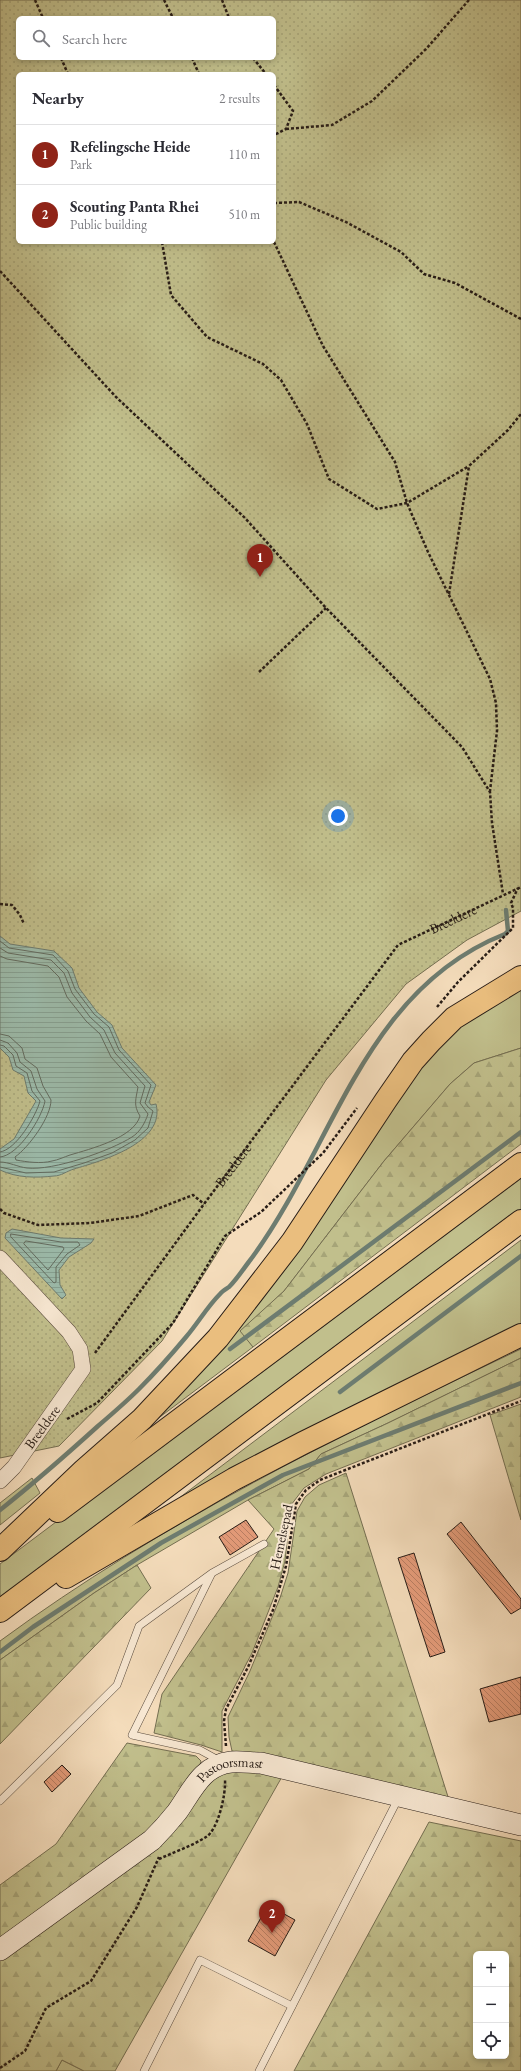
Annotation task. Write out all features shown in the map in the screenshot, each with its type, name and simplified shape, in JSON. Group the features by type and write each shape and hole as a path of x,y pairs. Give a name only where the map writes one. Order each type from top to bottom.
{"highway":[{"path":"0,1550 84,1470 142,1419 218,1338 288,1247 402,1078 430,1042 454,1018 521,977"},
{"path":"0,1554 521,1164"},
{"path":"0,1612 521,1221"},
{"path":"0,1612 240,1475 521,1335"}],"street":[{"path":"0,1258 73,1337 80,1349 83,1369"},
{"name":"Breeldere","path":"0,1481 14,1467 83,1369"},
{"name":"Pastoorsmast","path":"0,1950 152,1840 163,1830 200,1777 211,1768 224,1763 261,1763 521,1825"}],"lane":[{"path":"0,1801 116,1685 139,1626 212,1573 264,1544"},
{"path":"212,1573 132,1734 200,1750 224,1763"},
{"path":"259,2071 399,1797"},
{"path":"144,2071 200,1960 292,2006"}],"path":[{"path":"35,0 42,16"},
{"path":"164,0 172,16"},
{"path":"222,0 228,16"},
{"path":"276,134 286,129 332,125 372,101 426,50 469,0"},
{"path":"62,60 67,72"},
{"path":"193,60 198,72"},
{"path":"255,60 264,72"},
{"path":"276,88 293,110 286,129"},
{"path":"276,203 299,202 346,222 401,252 424,274 455,283 521,320"},
{"path":"162,244 171,295 207,337 263,364 281,380 307,424 329,478 377,509 407,503 469,466 508,430 521,414"},
{"path":"275,244 323,346 395,462 407,503 449,595 490,679 496,704 497,731 490,792 492,823 503,894"},
{"path":"0,271 116,398 246,518 326,608 462,747 490,792"},
{"path":"449,595 469,466"},
{"path":"259,672 326,608"},
{"path":"435,1010 458,982 513,928 513,908 511,903 520,887"},
{"name":"Breeldere","path":"83,1369 204,1204 398,945 520,887"},
{"path":"0,904 12,905 20,915 24,924"},
{"path":"62,1422 97,1402 172,1323 225,1236 260,1212 323,1153 359,1106"},
{"path":"0,1209 4,1213 38,1225 90,1223 139,1216 193,1195 204,1204"},
{"name":"Hemelsepad","path":"158,1859 208,1837 220,1814 226,1791 224,1763 227,1749 224,1721 226,1710 274,1610 286,1566 296,1504 306,1490 320,1480 521,1401"},
{"path":"0,2068 25,2051 46,2008 91,1981 137,1907 158,1859 163,1830"}],"green space":[{"path":"0,0 521,0 521,911 467,940 406,984 326,1080 162,1341 59,1446 0,1458"},
{"path":"521,985 521,1048 474,1063 450,1084 384,1161 284,1291 241,1331 253,1347 124,1444 424,1055 453,1026"},
{"path":"521,1048 521,1144 253,1347 240,1331 284,1291 384,1161 450,1084 474,1063"},
{"path":"521,1173 521,1211 0,1601 0,1564"},
{"path":"521,1240 521,1329 142,1526"},
{"path":"521,1349 521,1358 321,1454 309,1469 248,1500 137,1565 94,1593 0,1660 0,1641 61,1598 124,1557 188,1519 319,1448"},
{"path":"521,1358 521,1397 326,1474 304,1488 291,1505 285,1561 278,1587 252,1653 222,1711 222,1752 154,1733 162,1694 274,1529 248,1500 309,1469 321,1454"},
{"path":"521,1404 521,1520 490,1415"},
{"path":"346,1473 449,1800 232,1751 229,1737 228,1717 250,1671 280,1598 288,1573 297,1511 305,1497 319,1485"},
{"path":"32,1478 40,1493 0,1525 0,1503"},
{"path":"137,1565 151,1588 0,1744 0,1660 94,1593"},
{"path":"127,1743 196,1756 201,1761 200,1765 163,1821 0,1943 0,1885 56,1844"},
{"path":"230,1769 283,1775 115,2071 84,2071 62,2060 56,2071 0,2071 0,1959 211,1780"},
{"path":"429,1822 521,1841 521,2071 294,2071"},
{"path":"62,2060 84,2071 56,2071"}],"water":[{"path":"0,936 10,944 54,951 72,968 79,988 97,1012 112,1025 122,1048 156,1085 149,1102 151,1105 156,1104 156,1118 151,1129 142,1140 129,1148 100,1161 57,1176 27,1177 13,1175 0,1170 0,1149 14,1139 36,1101 28,1093 24,1076 13,1070 9,1057 0,1048"},
{"path":"12,1229 61,1238 94,1239 91,1243 69,1257 59,1270 60,1285 66,1295 62,1299 5,1238 6,1233"}],"building":[{"path":"246,1520 258,1537 230,1555 219,1537"},
{"path":"461,1522 521,1599 521,1608 511,1614 447,1534"},
{"path":"414,1553 445,1652 430,1657 398,1558"},
{"path":"521,1677 521,1714 489,1722 480,1689"},
{"path":"62,1765 71,1774 52,1792 44,1782"},
{"path":"268,1905 295,1920 275,1956 248,1941"}],"waterway":[{"path":"0,1510 50,1469 134,1394 175,1350 215,1299 235,1281 280,1215 356,1076 384,1032 417,993 457,959 505,934 508,931 506,910"},
{"path":"230,1349 521,1132"},
{"path":"340,1392 521,1256"},
{"path":"0,1652 33,1627 161,1543 283,1475 521,1383"}],"place":[{"name":"Refelingsche Heide","path":"260,577"},
{"name":"Scouting Panta Rhei","path":"272,1933"}]}
